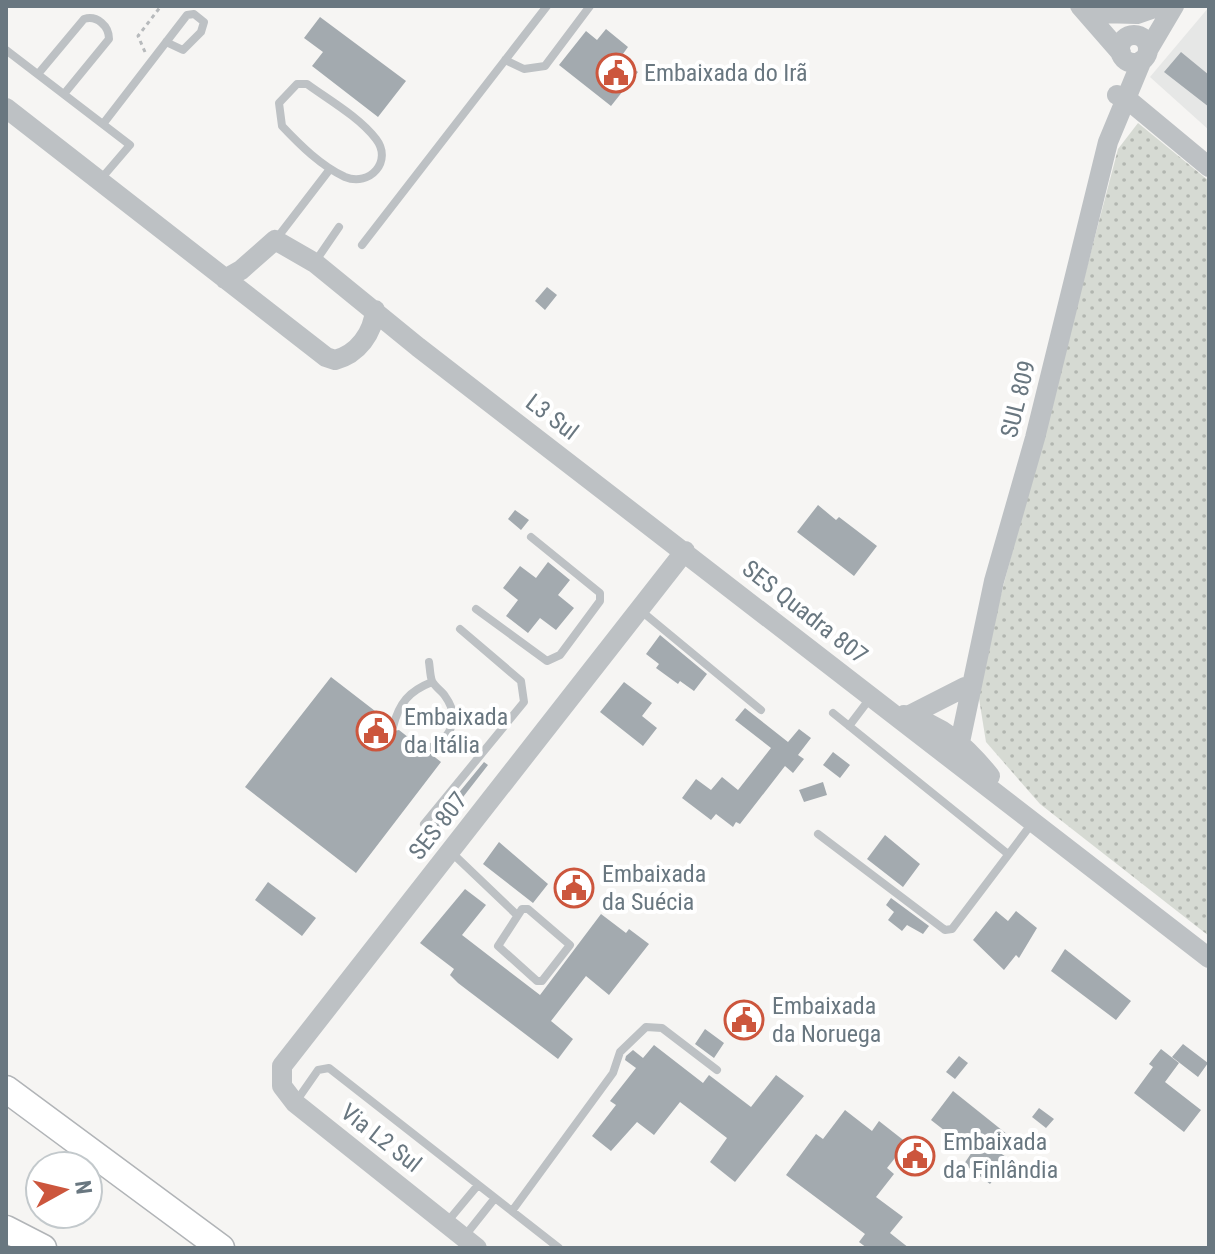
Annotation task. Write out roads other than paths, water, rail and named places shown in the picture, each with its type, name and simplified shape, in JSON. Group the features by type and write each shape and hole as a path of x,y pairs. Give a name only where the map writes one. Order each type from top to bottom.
{"highway":[{"path":"6,1089 221,1248"},
{"path":"6,1229 43,1248"}],"street":[{"path":"1088,8 1137,14 1160,6"},
{"name":"SUL 809","path":"958,751 967,690 1134,48 1171,6"},
{"path":"1088,8 1134,48"},
{"path":"1122,97 1209,167"},
{"path":"6,108 99,181 235,279 335,360 352,353 379,320"},
{"path":"235,279 275,240"},
{"name":"L3 Sul","path":"275,240 315,263 379,320 685,551"},
{"name":"SES 807","path":"295,1103 280,1079 289,1055 685,551"},
{"name":"SES Quadra 807","path":"685,551 872,696 938,735 991,778 1009,802"},
{"path":"901,714 967,690 991,778"},
{"name":"SUL 809","path":"938,735 967,690"},
{"name":"SES Quadra 807","path":"958,751 1009,802 1209,958"},
{"name":"Via L2 Sul","path":"295,1103 470,1243"}],"lane":[{"path":"362,245 547,6"},
{"path":"505,60 524,69 545,66 590,6"},
{"path":"103,124 151,60 187,15 198,16 204,22 201,32 183,50 166,42"},
{"path":"38,74 84,19 96,19 106,27 109,39 64,94"},
{"path":"6,50 130,145 99,181"},
{"path":"297,84 307,84 377,140 381,158 369,177 352,180 330,169 290,135 279,120 282,98 297,84"},
{"path":"275,240 330,169"},
{"path":"315,263 339,227"},
{"path":"476,609 547,661 560,655 600,601 600,593 531,537"},
{"path":"639,610 761,710"},
{"path":"424,824 524,702 521,681 460,629"},
{"path":"423,750 440,745 450,734 452,716 447,698 432,682 429,662"},
{"path":"393,727 398,709 414,689 432,682"},
{"path":"849,726 872,696"},
{"path":"833,713 1008,854"},
{"path":"818,834 945,930 952,929 1034,821"},
{"path":"451,852 517,915"},
{"path":"528,909 568,940 570,949 542,981 537,981 499,950 498,942 517,915 528,909"},
{"path":"512,1211 613,1073 620,1052 646,1027 662,1028 717,1070"},
{"path":"295,1103 318,1070 329,1068 559,1248"},
{"path":"446,1223 478,1185"},
{"path":"470,1243 495,1198"}],"place":[{"name":"Embaixada do Irã","path":"616,73"},
{"name":"Embaixada da Itália","path":"376,731"},
{"name":"Embaixada da Suécia","path":"574,888"},
{"name":"Embaixada da Noruega","path":"744,1020"},
{"name":"Embaixada da Finlândia","path":"915,1156"}]}
